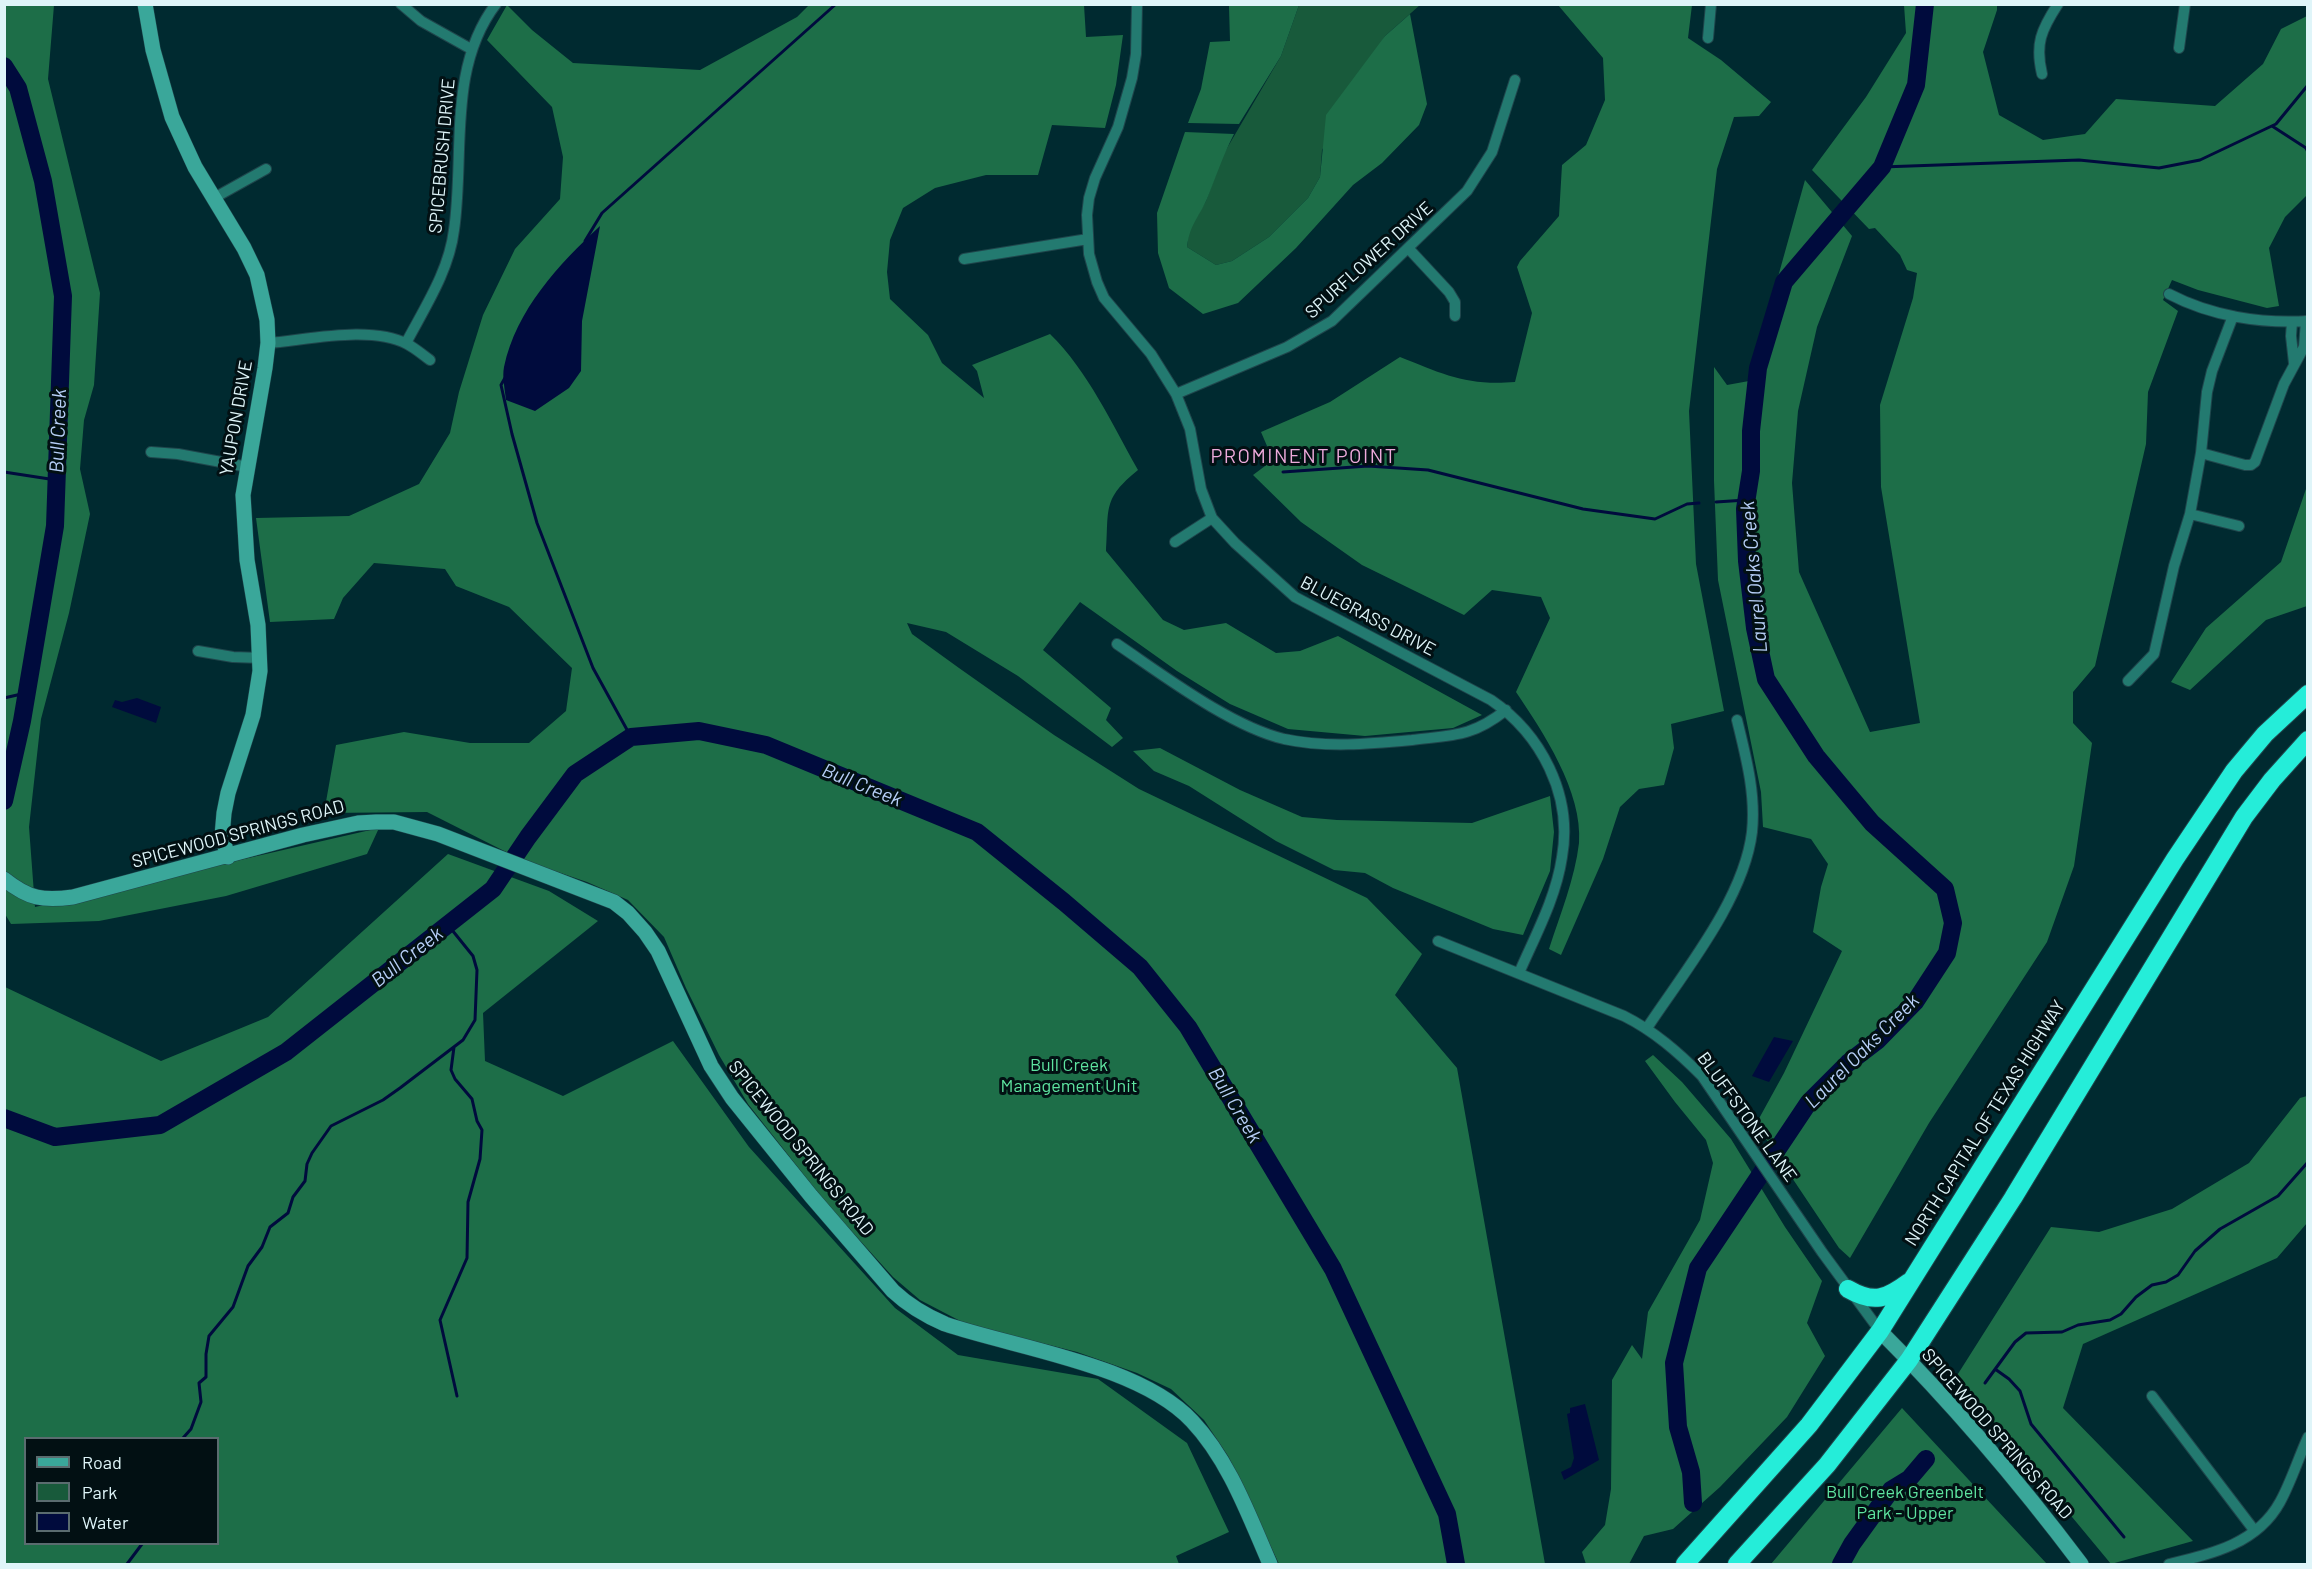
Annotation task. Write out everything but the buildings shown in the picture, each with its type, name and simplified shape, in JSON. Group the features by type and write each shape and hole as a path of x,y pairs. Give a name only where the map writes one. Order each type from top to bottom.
{"highway":[{"name":"NORTH CAPITAL OF TEXAS HIGHWAY","path":"1685,1564 1809,1425 1880,1331 2181,849 2234,771 2265,734 2307,694"},
{"path":"1737,1564 1827,1465 1909,1360 2013,1198 2244,817 2271,780 2307,741"},
{"path":"1848,1289 1862,1297 1883,1297 1912,1279"}],"main road":[{"name":"YAUPON DRIVE","path":"145,4 153,50 172,117 195,167 244,248 257,275 267,320 266,368 243,495 247,560 261,658 254,716 228,793 224,813 222,836 228,857"},
{"name":"SPICEWOOD SPRINGS ROAD","path":"4,879 29,895 49,900 73,897 358,822 394,822 484,852 614,902 628,913 658,951 711,1066 732,1098 811,1196 893,1291 908,1305 945,1324 1093,1367 1143,1387 1170,1402 1192,1420 1221,1461 1243,1503 1270,1564"},
{"name":"SPICEWOOD SPRINGS ROAD","path":"1880,1331 1909,1360 2045,1517 2080,1564"}],"street":[{"path":"401,4 421,21 471,49"},
{"name":"SPICEBRUSH DRIVE","path":"406,343 448,260 452,242 464,79 471,49 483,21 496,4"},
{"name":"BLUEGRASS DRIVE","path":"1137,4 1136,54 1132,78 1118,127 1095,178 1089,198 1088,239 1097,282 1104,298 1151,354 1176,394 1190,429 1201,489 1212,518 1235,543 1295,597 1477,692 1506,710 1534,741 1545,760 1559,794 1564,816 1563,856 1556,882 1519,973"},
{"path":"1708,38 1711,4"},
{"path":"2042,74 2038,55 2040,35 2058,4"},
{"path":"2179,48 2185,4"},
{"name":"SPURFLOWER DRIVE","path":"1176,394 1311,335 1332,321 1467,191 1482,171 1492,152 1515,80"},
{"path":"214,198 266,169"},
{"path":"964,259 1088,239"},
{"path":"1409,249 1449,292 1455,302 1455,316"},
{"path":"2169,294 2205,310 2233,316 2292,322 2307,321 2304,347 2294,363 2255,462 2245,465 2201,453"},
{"path":"2128,681 2154,654 2174,566 2190,514 2201,453 2207,392 2212,371 2233,316"},
{"path":"2292,322 2294,363"},
{"path":"268,343 354,335 380,337 406,343 430,360"},
{"path":"152,452 178,454 248,467"},
{"path":"2190,514 2239,526"},
{"path":"1175,542 1212,518"},
{"path":"1117,644 1202,700 1241,722 1283,738 1324,744 1366,745 1466,734 1489,724 1506,710"},
{"path":"198,651 233,657 261,658"},
{"path":"1647,1028 1726,909 1738,884 1745,861 1752,832 1751,775 1737,720"},
{"name":"BLUFFSTONE LANE","path":"1438,940 1599,1004 1647,1028 1680,1054 1702,1076 1822,1252 1880,1331"},
{"path":"2152,1396 2254,1530"},
{"path":"2169,1564 2231,1547 2245,1539 2271,1516 2280,1502 2307,1437"}],"green space":[{"path":"4,5 54,5 48,79 100,293 94,385 84,420 80,469 90,514 69,613 41,719 29,827 35,907 379,828 367,854 226,896 99,921 11,924 5,914"},
{"name":"Bull Creek Management Unit","path":"507,5 532,30 573,63 700,70 797,17 809,5 1084,5 1086,37 1123,35 1116,85 1105,128 1052,125 1038,175 986,175 935,188 903,208 890,240 887,272 890,299 928,335 942,363 984,398 977,371 972,365 1050,334 1064,349 1088,381 1138,470 1126,480 1113,497 1108,515 1106,551 1163,620 1184,630 1226,623 1276,653 1300,651 1338,636 1482,715 1453,728 1365,736 1288,729 1230,704 1177,671 1080,602 1043,650 1111,708 1106,720 1123,738 1112,747 1018,676 946,632 907,623 912,634 959,668 1054,735 1139,789 1367,898 1422,954 1395,995 1457,1068 1545,1564 1279,1564 1228,1456 1204,1420 1171,1389 1137,1373 1077,1352 966,1324 920,1300 893,1277 826,1203 748,1104 719,1055 664,937 628,900 587,882 522,860 427,812 324,813 336,745 404,732 470,743 529,743 566,711 572,668 509,607 456,586 445,569 374,563 343,598 334,619 270,622 256,518 349,516 419,484 450,433 459,392 483,315 515,249 560,199 563,157 552,107 487,40"},
{"path":"1299,5 1420,5 1385,36 1322,150 1320,177 1308,198 1269,237 1232,261 1216,265 1187,247 1189,230 1206,201 1223,155 1281,56"},
{"path":"1299,5 1281,56 1239,124 1188,123 1201,89 1210,42 1230,41 1229,6"},
{"path":"1558,5 1692,5 1688,38 1721,60 1771,102 1759,116 1734,117 1717,169 1689,411 1696,564 1724,711 1671,724 1674,748 1664,785 1639,789 1620,807 1603,859 1561,955 1549,949 1574,870 1579,843 1579,824 1575,804 1559,763 1516,692 1550,618 1541,597 1492,590 1464,615 1362,565 1301,522 1253,475 1273,460 1261,432 1330,402 1400,357 1468,380 1515,382 1532,313 1517,267 1559,216 1562,165 1586,145 1605,100 1603,58"},
{"path":"1904,5 1997,5 1983,52 1999,115 2043,140 2085,134 2116,99 2215,106 2263,64 2281,29 2307,16 2307,195 2285,217 2269,248 2279,306 2267,308 2198,290 2172,280 2163,300 2178,311 2148,392 2146,444 2095,666 2073,692 2073,723 2092,743 2074,866 2047,942 1929,1123 1850,1258 1839,1248 1756,1124 1784,1073 1842,951 1813,932 1821,887 1828,864 1811,839 1763,827 1761,792 1718,580 1714,481 1714,367 1727,385 1749,381 1805,180 1852,236 1817,327 1798,411 1792,483 1799,572 1870,732 1920,723 1881,487 1880,405 1913,298 1917,273 1907,270 1900,255 1875,228 1869,229 1812,170 1866,97 1906,33"},
{"path":"1410,14 1427,104 1419,125 1382,163 1353,185 1296,248 1238,303 1203,314 1169,288 1158,253 1157,213 1185,132 1234,134 1207,199 1192,227 1187,247 1216,265 1232,261 1269,237 1308,198 1320,177 1326,115 1385,36"},
{"path":"2307,486 2307,606 2266,620 2190,690 2171,682 2206,628 2281,562"},
{"path":"1160,748 1240,790 1302,817 1472,823 1550,796 1554,832 1550,871 1523,935 1493,929 1393,888 1365,873 1334,870 1276,841 1189,786 1154,771 1133,751"},
{"path":"448,854 549,891 598,921 483,1013 485,1061 563,1096 673,1041 749,1147 895,1308 958,1355 1098,1379 1187,1443 1229,1532 1176,1556 1179,1564 5,1564 5,987 161,1061 268,1017"},
{"path":"1653,1055 1682,1082 1731,1139 1785,1227 1822,1281 1807,1323 1825,1356 1787,1417 1720,1487 1673,1529 1644,1536 1629,1564 1586,1564 1582,1552 1605,1525 1611,1489 1612,1380 1632,1345 1642,1359 1648,1312 1700,1220 1713,1163 1706,1140 1645,1061"},
{"path":"2307,1096 2307,1223 2277,1258 2083,1344 2063,1408 2193,1541 2111,1564 1956,1377 2051,1227 2099,1232 2172,1209 2249,1163 2300,1098"},
{"name":"Bull Creek Greenbelt Park - Upper","path":"1902,1408 2047,1564 1771,1564"}],"water":[{"path":"600,226 582,321 581,371 569,388 535,411 506,400 504,367 518,326 541,289 569,256"},
{"path":"137,698 161,707 156,723 112,707 115,700 122,702"},
{"path":"1774,1037 1793,1041 1769,1082 1752,1076"},
{"path":"1585,1404 1599,1460 1564,1480 1561,1472 1571,1467 1574,1458 1567,1414 1570,1413 1570,1408"}],"waterway":[{"path":"585,241 602,213 836,4"},
{"name":"Laurel Oaks Creek","path":"1693,1503 1691,1472 1678,1427 1674,1363 1698,1268 1809,1102 1848,1063 1878,1040 1915,1002 1947,953 1953,923 1945,889 1872,823 1816,756 1766,679 1755,628 1747,561 1745,509 1751,471 1751,431 1758,368 1784,282 1882,167 1916,85 1925,4"},
{"name":"Bull Creek","path":"4,66 18,88 43,181 63,296 55,526 22,721 4,801"},
{"path":"1882,167 2079,160 2159,168 2200,160 2276,124 2308,85"},
{"path":"2272,126 2306,148 2308,152"},
{"path":"506,376 501,385 537,523 593,668 631,737"},
{"path":"1283,472 1368,466 1428,470 1583,509 1655,519 1687,504 1699,503"},
{"path":"4,472 56,480"},
{"path":"1716,502 1746,500"},
{"path":"4,698 26,693"},
{"name":"Bull Creek","path":"4,1118 55,1137 160,1125 286,1052 493,889 575,774 631,737 699,731 766,745 977,832 1140,967 1188,1027 1333,1269 1447,1514 1456,1564"},
{"path":"184,1437 191,1429 201,1402 199,1383 206,1377 209,1336 233,1307 248,1266 262,1247 270,1227 288,1213 293,1197 305,1181 307,1164 312,1153 331,1126 383,1100 400,1088 463,1040 475,1020 477,970 473,956 448,925"},
{"path":"454,1047 451,1070 455,1079 472,1099 477,1121 482,1130 480,1159 468,1202 467,1258 440,1320 457,1396"},
{"path":"1985,1383 2015,1342 2026,1333 2062,1332 2078,1325 2110,1320 2121,1314 2136,1297 2152,1285 2166,1282 2178,1275 2195,1251 2220,1229 2278,1196 2308,1162"},
{"path":"1995,1369 2020,1391 2031,1424 2124,1537"},
{"path":"1841,1564 1852,1544 1891,1490 1909,1479 1926,1459"},
{"path":"127,1564 141,1545"}],"district":[{"name":"PROMINENT POINT","path":"1304,456"}]}
